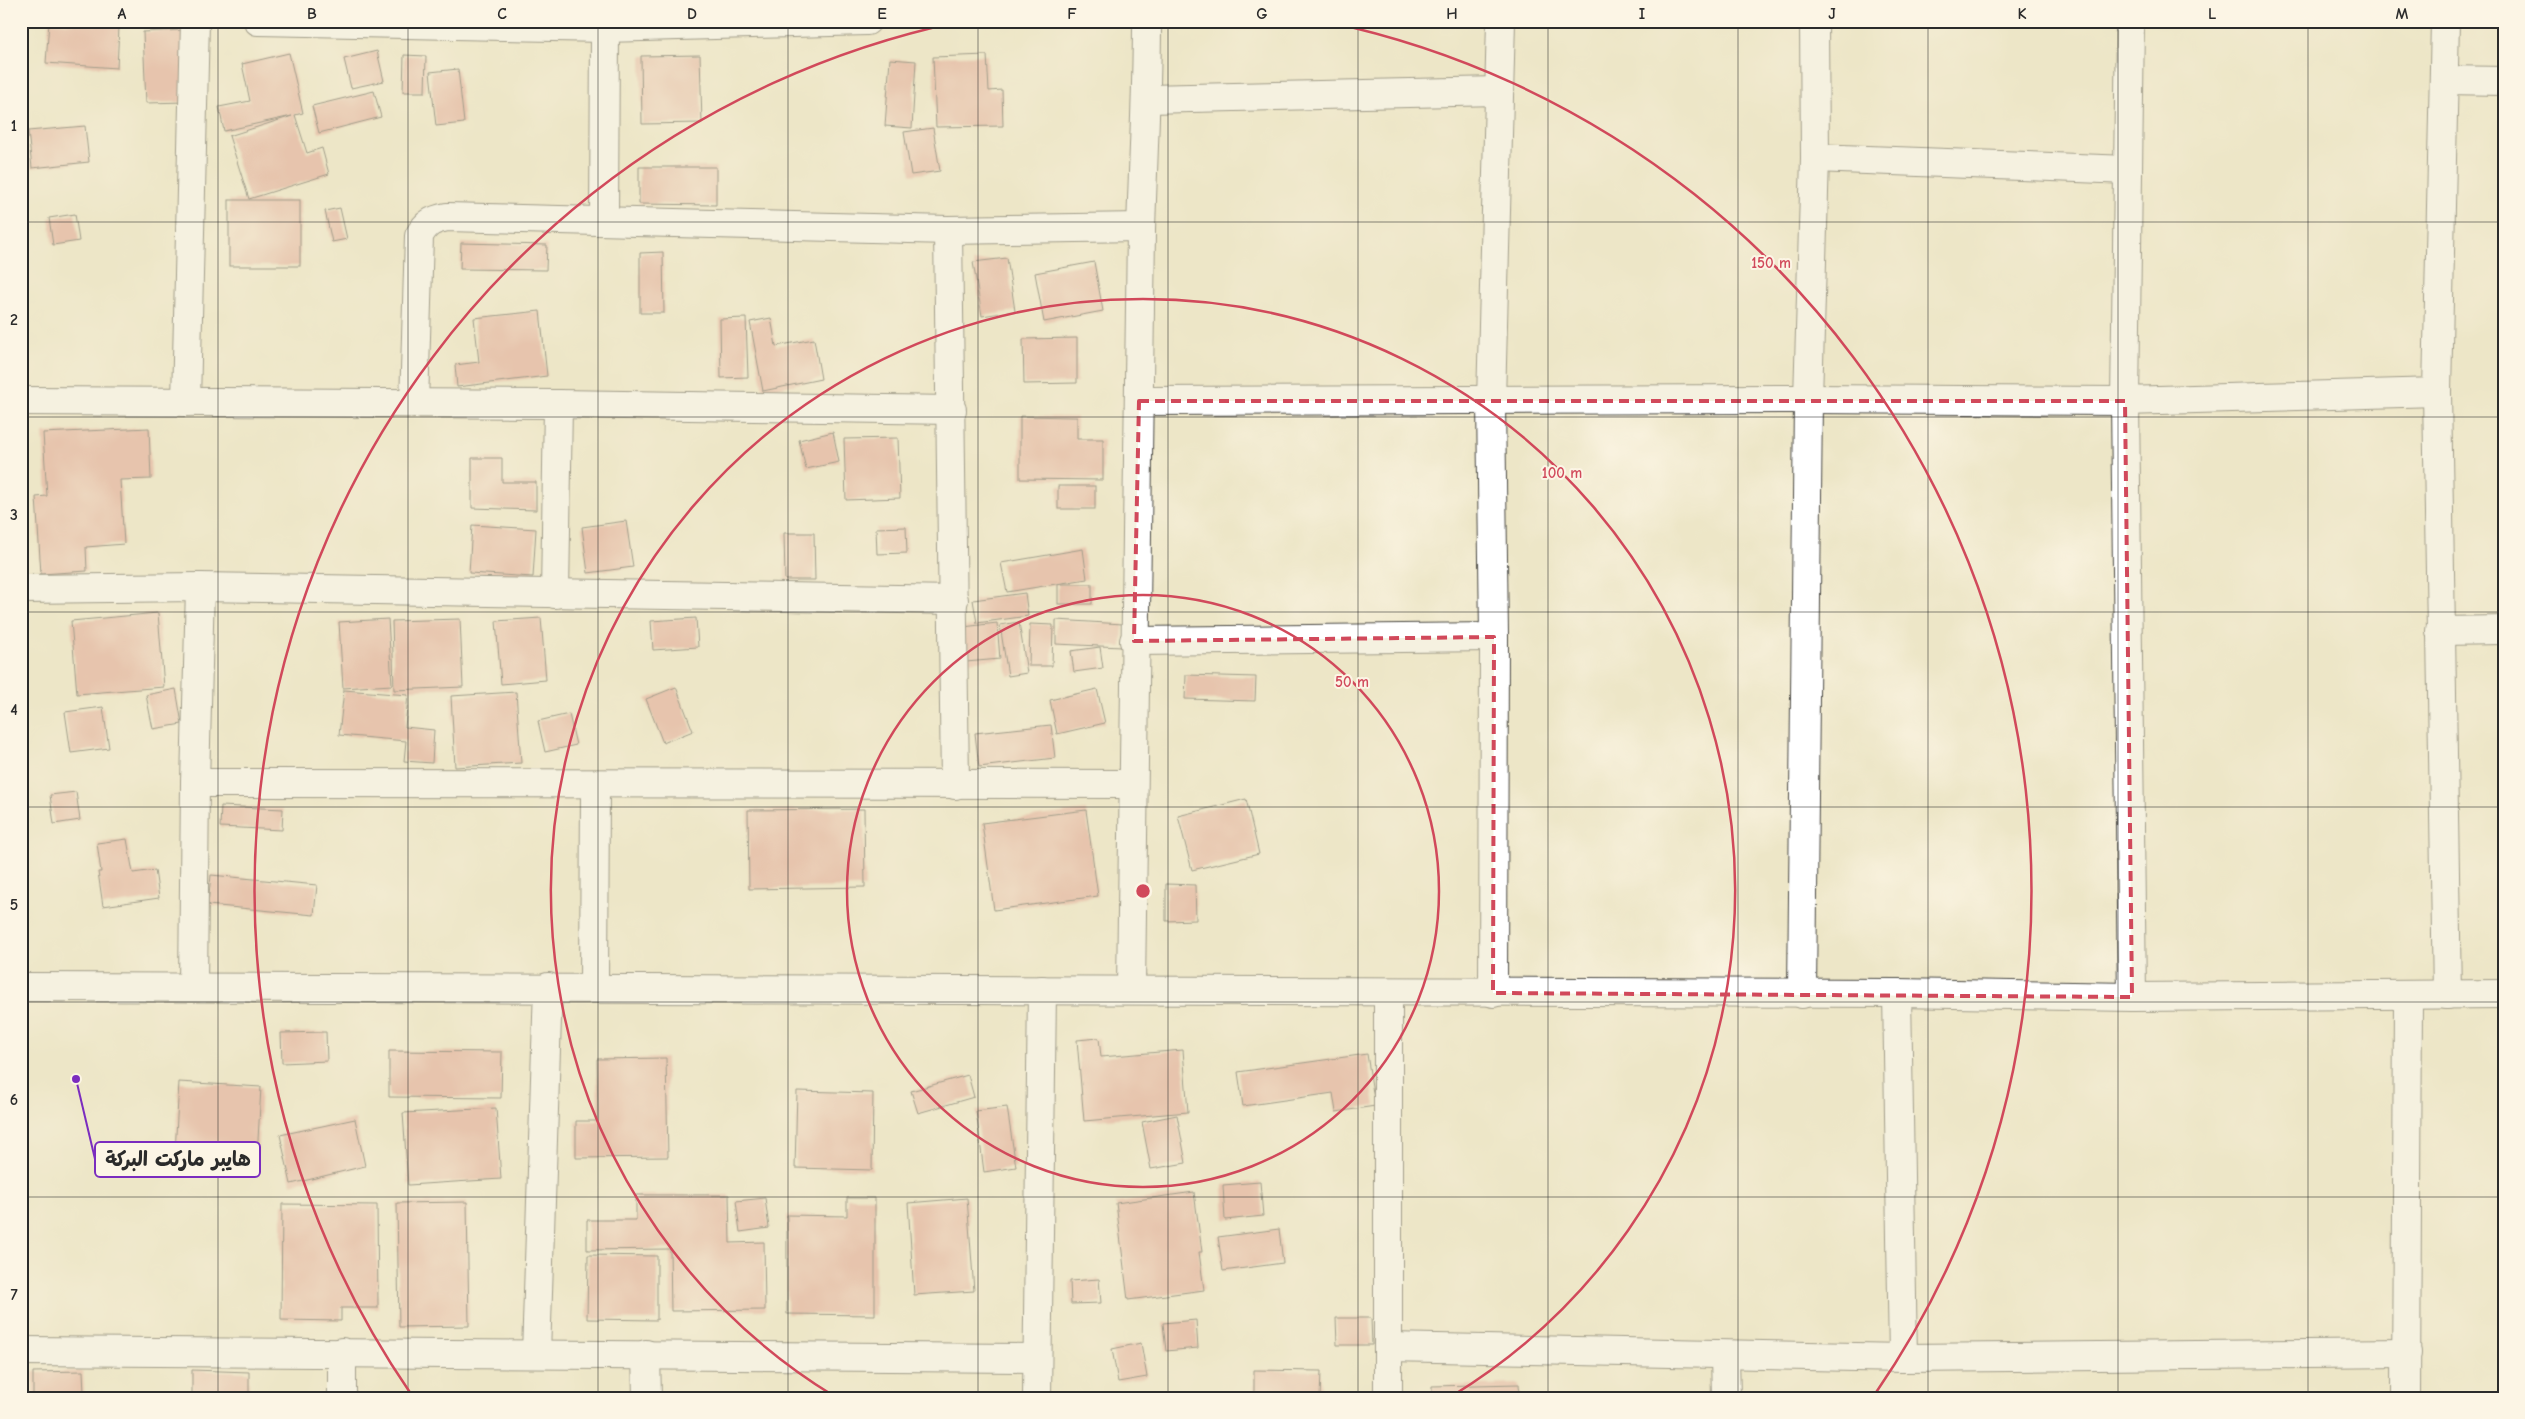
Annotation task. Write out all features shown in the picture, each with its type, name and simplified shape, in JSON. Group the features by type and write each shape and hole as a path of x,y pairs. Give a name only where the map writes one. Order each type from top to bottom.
{"street":[{"path":"186,402 195,21"},
{"path":"258,21 605,28 867,21"},
{"path":"1131,990 1134,641 1141,227 1148,99 1147,21"},
{"path":"1493,993 1494,638 1491,401 1501,21"},
{"path":"1802,994 1808,398 1815,158 1814,21"},
{"path":"2130,21 2125,401 2132,997"},
{"path":"2444,21 2437,392 2447,995"},
{"path":"604,221 605,28"},
{"path":"2444,80 2504,81"},
{"path":"1148,99 1499,91"},
{"path":"1815,158 2128,170"},
{"path":"414,404 420,236 425,225 447,217 948,230 1141,227"},
{"path":"948,230 952,410 955,785"},
{"path":"1139,401 1491,401 1808,398 2125,401 2437,392"},
{"path":"21,401 558,404 952,410"},
{"path":"555,594 558,404"},
{"path":"21,589 200,587 954,600"},
{"path":"193,987 195,783 200,587"},
{"path":"2440,631 2504,630"},
{"path":"1134,641 1494,638"},
{"path":"195,783 1132,784"},
{"path":"594,988 596,784"},
{"path":"21,987 548,987 1388,993 1897,993 2132,997 2504,994"},
{"path":"536,1354 548,987"},
{"path":"1037,1398 1042,990"},
{"path":"1388,993 1388,1398"},
{"path":"1897,993 1903,1358"},
{"path":"2406,1398 2408,995"},
{"path":"1388,1346 1725,1356 1903,1358 2407,1353"},
{"path":"21,1351 1037,1358"},
{"path":"342,1352 342,1398"},
{"path":"646,1354 647,1398"},
{"path":"1725,1356 1726,1398"}],"highlighted area":[{"path":"1139,401 2125,401 2132,997 1493,993 1494,637 1134,641"}],"building":[{"path":"49,22 119,27 117,68 46,63"},
{"path":"183,30 186,102 146,103 143,32"},
{"path":"377,51 384,81 351,88 344,59"},
{"path":"289,53 303,113 295,115 307,153 322,148 329,174 249,199 229,136 292,116 224,131 219,107 250,101 242,64"},
{"path":"404,55 426,56 425,92 403,92"},
{"path":"700,55 702,123 642,124 641,56"},
{"path":"987,55 989,91 1002,90 1003,126 936,127 933,57"},
{"path":"890,59 916,61 912,128 885,126"},
{"path":"458,69 464,123 436,126 430,72"},
{"path":"374,91 381,117 319,133 312,106"},
{"path":"85,126 89,162 32,168 28,131"},
{"path":"933,128 940,171 911,175 904,132"},
{"path":"639,167 716,167 716,205 639,204"},
{"path":"229,200 300,200 300,266 229,266"},
{"path":"340,208 347,239 332,242 325,211"},
{"path":"75,214 79,241 53,245 49,218"},
{"path":"461,243 547,245 546,270 460,269"},
{"path":"663,252 664,313 640,313 640,253"},
{"path":"1007,258 1015,311 982,316 973,262"},
{"path":"1094,262 1103,311 1044,322 1035,273"},
{"path":"540,311 547,376 457,387 455,365 479,362 474,318"},
{"path":"746,318 748,377 721,378 720,319"},
{"path":"771,318 776,346 814,339 821,379 763,391 750,322"},
{"path":"1077,338 1077,383 1024,384 1023,339"},
{"path":"1020,416 1077,417 1077,439 1103,439 1103,480 1020,479"},
{"path":"149,428 151,479 120,480 124,544 86,547 87,571 41,574 36,497 47,496 43,433"},
{"path":"833,432 839,462 806,469 799,440"},
{"path":"898,438 900,498 846,500 844,439"},
{"path":"472,458 502,458 502,482 536,482 536,510 472,508"},
{"path":"1058,486 1095,486 1095,509 1058,509"},
{"path":"626,521 633,567 588,573 582,527"},
{"path":"472,525 536,529 533,577 469,573"},
{"path":"906,527 907,553 877,554 876,528"},
{"path":"784,533 814,533 815,580 785,580"},
{"path":"1083,549 1087,579 1007,592 1001,563"},
{"path":"1058,584 1092,584 1092,604 1058,604"},
{"path":"1025,593 1028,616 977,623 973,600"},
{"path":"158,613 164,687 77,694 71,621"},
{"path":"541,618 546,680 501,684 496,621"},
{"path":"696,618 698,647 653,650 651,621"},
{"path":"388,619 392,685 343,688 339,622"},
{"path":"460,619 463,687 394,690 392,621"},
{"path":"1056,620 1123,624 1122,647 1056,644"},
{"path":"1019,622 1027,673 1008,676 1000,625"},
{"path":"997,623 1000,659 966,662 963,627"},
{"path":"1030,624 1053,625 1052,666 1029,666"},
{"path":"1100,647 1103,668 1074,672 1071,651"},
{"path":"1186,675 1256,677 1255,701 1185,699"},
{"path":"676,687 693,731 663,743 646,699"},
{"path":"176,689 182,724 153,729 146,695"},
{"path":"1097,689 1105,723 1057,734 1050,700"},
{"path":"344,690 408,695 405,727 434,730 432,763 404,761 406,741 339,735"},
{"path":"516,692 521,763 455,767 451,696"},
{"path":"103,707 109,748 71,753 65,712"},
{"path":"569,714 576,745 545,752 538,721"},
{"path":"1051,725 1055,758 979,767 975,733"},
{"path":"76,792 80,820 54,824 50,795"},
{"path":"1246,799 1259,854 1192,870 1178,816"},
{"path":"221,806 283,809 282,830 220,827"},
{"path":"864,809 865,887 749,889 748,810"},
{"path":"1086,810 1098,896 994,910 982,823"},
{"path":"127,839 133,873 155,870 159,898 103,906 98,872 101,872 97,843"},
{"path":"211,875 317,885 314,915 208,905"},
{"path":"1166,884 1195,885 1196,920 1166,921"},
{"path":"326,1032 327,1061 282,1063 281,1033"},
{"path":"1099,1038 1101,1057 1183,1050 1188,1112 1084,1121 1077,1040"},
{"path":"389,1051 502,1052 501,1098 389,1097"},
{"path":"1367,1054 1375,1106 1336,1112 1333,1093 1243,1106 1238,1072"},
{"path":"666,1058 668,1157 576,1158 576,1121 598,1121 597,1059"},
{"path":"968,1075 974,1097 918,1113 911,1091"},
{"path":"179,1082 261,1087 256,1175 174,1170"},
{"path":"797,1091 873,1093 872,1170 795,1168"},
{"path":"1007,1107 1016,1167 984,1172 976,1111"},
{"path":"496,1108 501,1179 408,1185 403,1113"},
{"path":"1177,1115 1186,1163 1151,1169 1142,1122"},
{"path":"355,1119 365,1166 291,1184 280,1135"},
{"path":"1260,1182 1263,1216 1225,1220 1223,1185"},
{"path":"1194,1192 1202,1252 1199,1252 1204,1290 1128,1300 1116,1203"},
{"path":"636,1195 729,1195 730,1243 764,1242 765,1310 671,1311 670,1249 587,1250 587,1220 636,1220"},
{"path":"765,1198 769,1228 740,1232 736,1201"},
{"path":"847,1198 875,1198 875,1315 787,1314 787,1215 847,1216"},
{"path":"967,1198 974,1291 914,1295 908,1203"},
{"path":"467,1202 469,1326 399,1327 397,1203"},
{"path":"282,1204 377,1205 378,1308 341,1308 341,1321 281,1320"},
{"path":"1279,1229 1283,1263 1223,1271 1218,1237"},
{"path":"588,1255 657,1256 657,1320 587,1319"},
{"path":"1099,1279 1101,1303 1071,1304 1070,1281"},
{"path":"1336,1318 1371,1318 1372,1345 1337,1345"},
{"path":"1196,1320 1198,1348 1166,1351 1163,1323"},
{"path":"1141,1343 1147,1377 1118,1382 1112,1349"},
{"path":"192,1370 249,1372 249,1398 192,1398"},
{"path":"1254,1370 1321,1371 1320,1398 1254,1398"},
{"path":"83,1371 84,1394 127,1393 127,1398 33,1398 33,1372"},
{"path":"1519,1384 1520,1398 1432,1398 1432,1386"},
{"path":"816,1396 839,1396 839,1398 816,1398"}],"place":[{"name":"هايبر ماركت البركة","path":"76,1079"}]}
